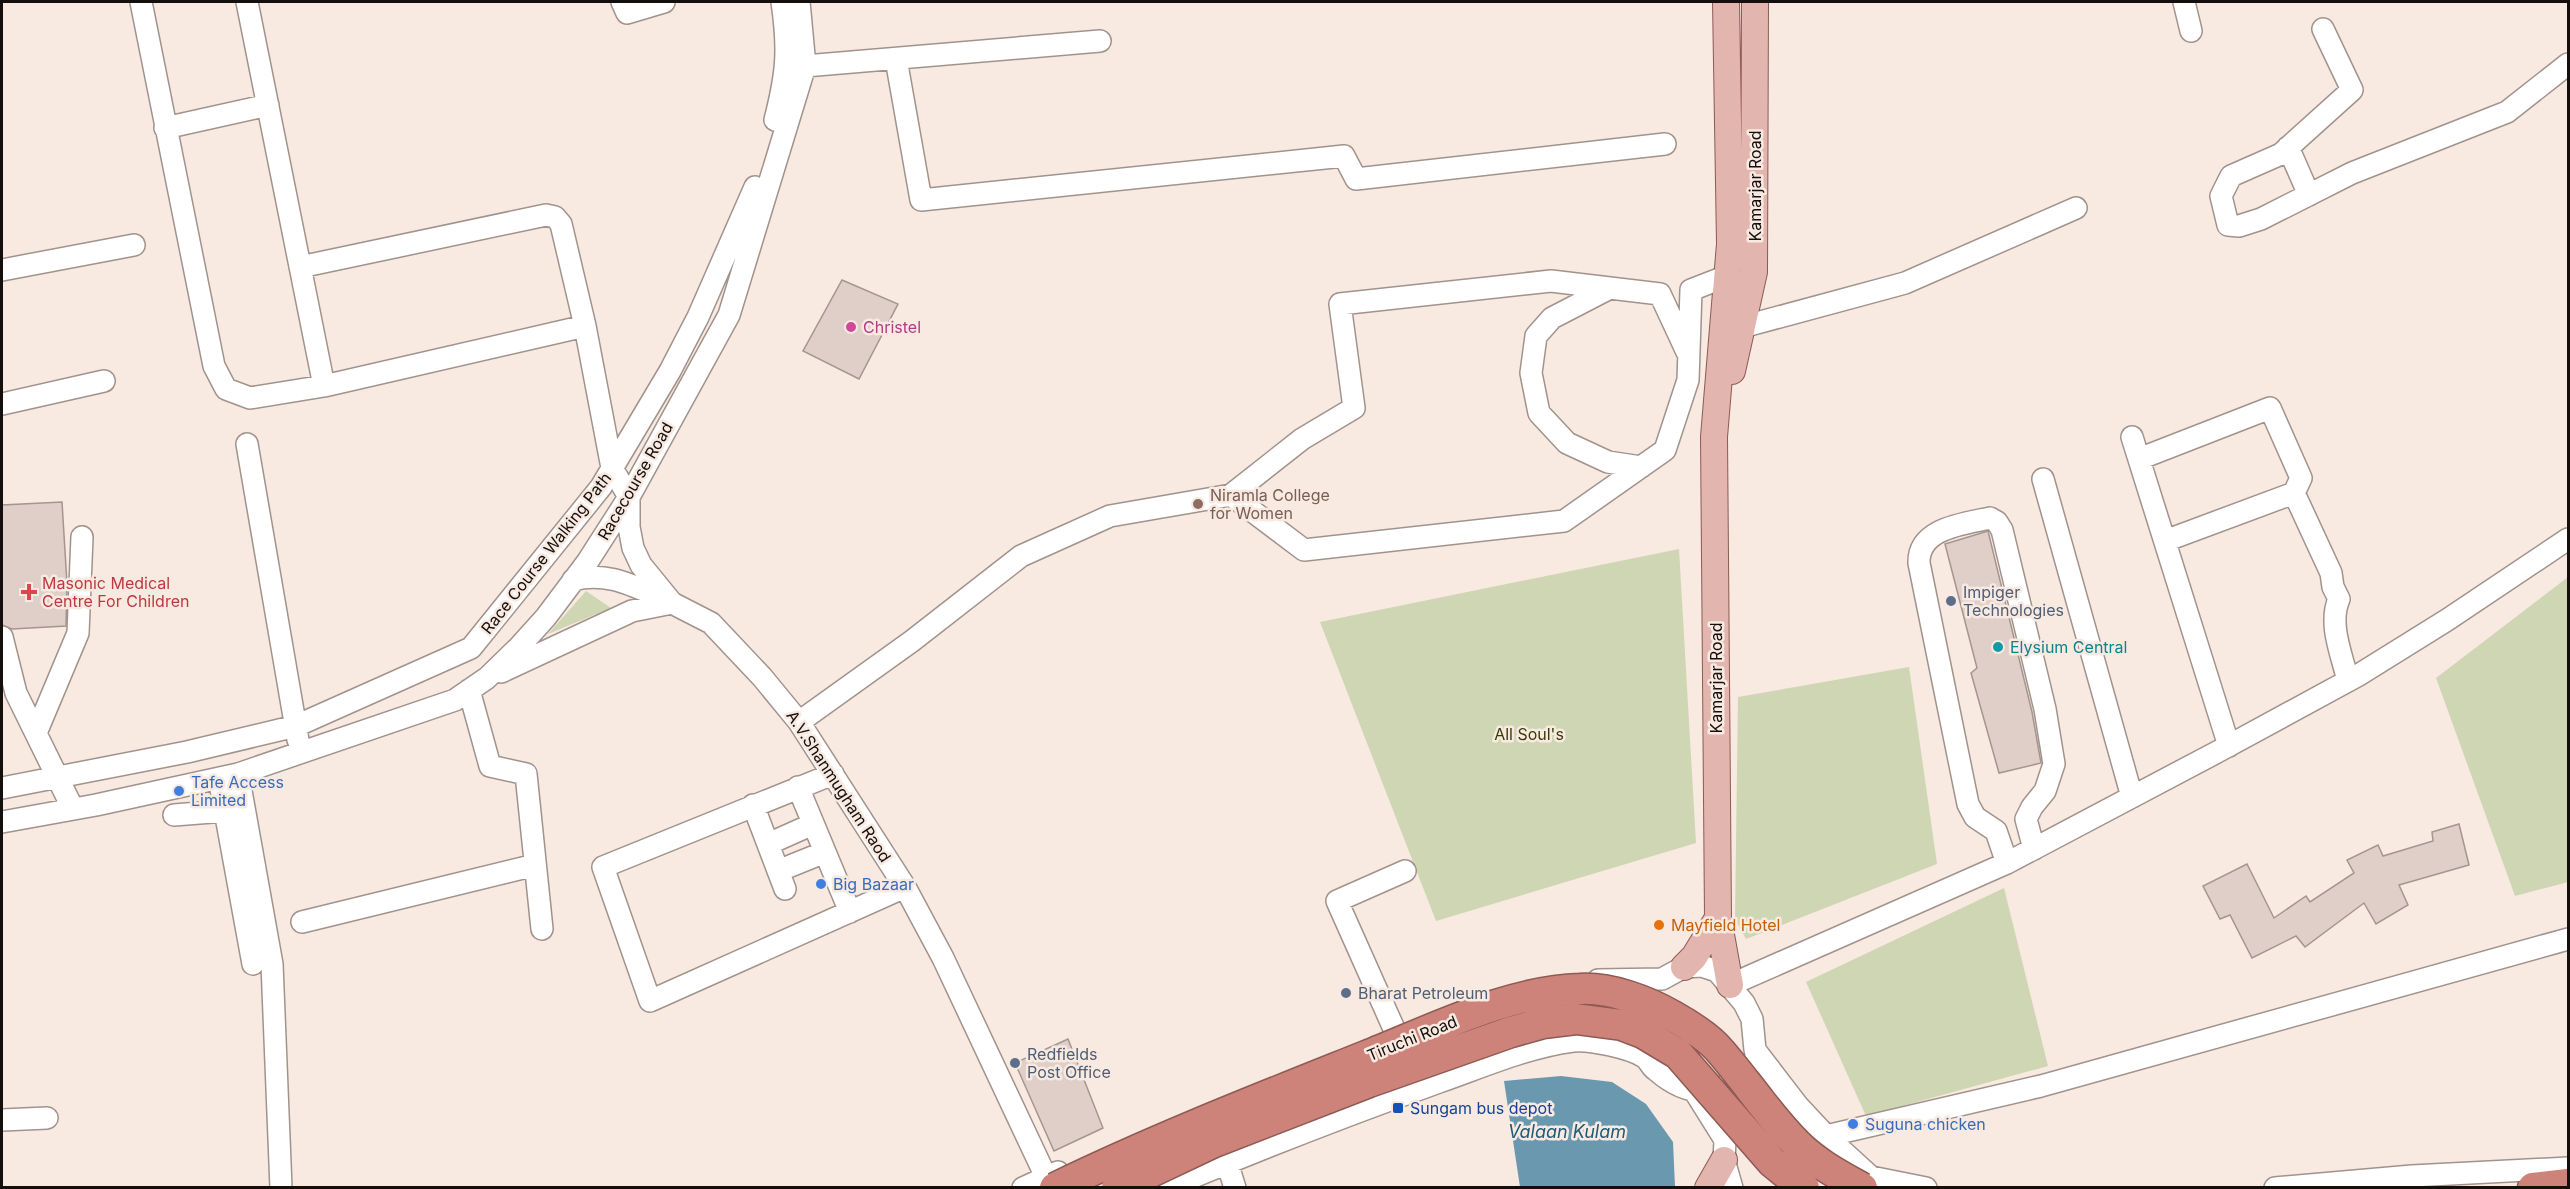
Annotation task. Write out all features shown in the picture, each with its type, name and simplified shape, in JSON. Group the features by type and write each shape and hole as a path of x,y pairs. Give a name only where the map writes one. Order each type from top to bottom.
{"highway":[{"name":"Tiruchi Road","path":"1050,1182 1497,1005 1581,988 1613,992 1644,1003 1672,1015 1704,1037 1720,1050 1742,1081 1797,1144 1833,1172 1865,1184"},
{"name":"Tiruchi Road","path":"1117,1188 1214,1142 1370,1082 1511,1032 1543,1023 1576,1019 1622,1025 1643,1033 1678,1054 1772,1162 1804,1188"},
{"path":"2533,1188 2568,1184"}],"main road":[{"name":"Kamarjar Road","path":"1726,2 1730,244 1714,437 1718,918 1730,985"},
{"name":"Kamarjar Road","path":"1714,437 1742,327 1755,261 1755,2"},
{"path":"1684,967 1694,957 1718,918"},
{"path":"1707,1188 1725,1150"}],"street":[{"path":"141,2 214,366 226,389 250,398 324,386 585,326"},
{"path":"247,2 324,386"},
{"path":"622,2 627,13 664,2"},
{"name":"Race Course Walking Path","path":"2,788 187,752 296,726 471,648 601,487 675,362 752,195 786,75 787,44 782,2"},
{"name":"Racecourse Road","path":"2,822 228,776 455,700 487,678 546,616 629,497 729,315 805,66 799,2"},
{"path":"2184,2 2192,31"},
{"path":"2323,29 2352,90 2281,153 2231,176 2221,196 2228,225 2239,226 2261,219 2352,173 2507,112 2568,63"},
{"path":"805,66 1100,42"},
{"path":"896,59 921,200 1344,156 1356,179 1665,144"},
{"path":"165,128 268,105"},
{"path":"2288,147 2309,195"},
{"path":"1742,327 1905,283 2076,208"},
{"path":"300,267 546,215 555,217 561,224 585,326 612,468 629,497"},
{"path":"2,270 134,245"},
{"path":"1232,495 1304,550 1564,521 1665,450 1688,381 1690,290 1727,276"},
{"path":"799,722 912,641 1021,556 1110,516 1232,495 1302,439 1354,408 1340,304 1551,281 1660,294 1689,355"},
{"path":"1610,288 1552,318 1536,336 1531,373 1539,413 1567,443 1608,462 1641,467"},
{"path":"2,404 104,381"},
{"path":"2139,459 2270,408 2301,478 2294,493 2165,541"},
{"path":"2132,437 2229,746"},
{"path":"247,444 300,752"},
{"path":"2043,478 2132,797"},
{"path":"2294,493 2331,573 2333,587 2339,599 2334,610 2334,622 2348,681"},
{"name":"A.V.Shanmugham Raod","path":"629,497 629,527 633,548 641,565 672,603 711,623 762,677 799,722 904,887 943,958 1050,1182"},
{"path":"2007,863 1996,831 1975,817 1968,804 1919,564 1919,553 1923,544 1932,535 1962,524 1990,518 1997,522 2002,530 2045,709 2054,764 2045,791 2026,819 2034,849"},
{"path":"36,734 78,633 82,537"},
{"path":"1730,985 2007,863 2229,746 2348,681 2447,621 2568,539"},
{"path":"573,580 601,576 619,580 672,603"},
{"path":"487,678 632,611 672,603"},
{"path":"2,637 16,693 73,809"},
{"path":"469,690 490,766 526,774 542,929"},
{"path":"832,774 603,867 650,1001 904,887"},
{"path":"228,776 225,811 253,964"},
{"path":"228,776 272,964 282,1188"},
{"path":"798,787 850,912"},
{"path":"753,806 782,880 825,852"},
{"path":"174,815 225,811"},
{"path":"768,844 813,824"},
{"path":"302,922 535,865"},
{"path":"1395,1031 1337,901 1405,871"},
{"path":"1826,1136 2041,1086 2568,939"},
{"path":"1702,966 1717,971 1744,1003 1752,1019 1755,1050 1749,1066 1737,1080 1722,1088 1695,1092 1674,1083 1656,1070 1644,1057 1639,1042 1640,1013 1651,988 1684,967 1702,966"},
{"path":"1023,1188 1050,1182 1395,1031 1461,1005 1537,981 1662,979"},
{"path":"1167,1188 1227,1162 1383,1102 1523,1053 1576,1041 1613,1046 1644,1057"},
{"path":"1755,1050 1865,1184 1926,1188"},
{"path":"1695,1092 1725,1150 1732,1188"},
{"path":"1725,1150 1743,1113 1791,1096"},
{"path":"2,1120 47,1118"},
{"path":"1227,1162 1235,1188"},
{"path":"2275,1188 2412,1176 2568,1168"}],"green space":[{"name":"All Soul's","path":"1679,549 1696,843 1436,921 1320,622"},
{"path":"2568,577 2568,882 2515,896 2436,678"},
{"path":"586,591 611,608 548,634"},
{"path":"1909,667 1937,864 1746,939 1735,919 1738,697"},
{"path":"2004,888 2048,1066 1866,1116 1806,982"}],"water":[{"name":"Valaan Kulam","path":"1561,1076 1612,1082 1646,1104 1673,1142 1675,1187 1520,1187 1504,1081"}],"building":[{"name":"Christel","path":"842,280 898,304 859,379 803,351"},
{"path":"62,502 67,584 66,626 12,629 2,625 2,505"},
{"name":"Elysium Central","path":"1988,531 2032,712 2041,763 1999,773 1971,673 1977,668 1945,544"},
{"path":"2459,824 2469,865 2399,885 2408,905 2376,924 2364,903 2305,947 2296,936 2252,958 2230,915 2220,919 2203,886 2247,864 2274,918 2306,896 2310,902 2354,873 2347,860 2378,845 2383,856 2433,841 2432,832"},
{"path":"1068,1039 1103,1128 1054,1151 1015,1063"}],"place":[{"name":"Christel","path":"851,327"},
{"name":"Niramla College for Women","path":"1198,504"},
{"name":"Masonic Medical Centre For Children","path":"29,592"},
{"name":"Impiger Technologies","path":"1951,601"},
{"name":"Elysium Central","path":"1998,647"},
{"name":"Tafe Access Limited","path":"179,791"},
{"name":"Big Bazaar","path":"821,884"},
{"name":"Mayfield Hotel","path":"1659,925"},
{"name":"Bharat Petroleum","path":"1346,993"},
{"name":"Redfields Post Office","path":"1015,1063"},
{"name":"Sungam bus depot","path":"1398,1108"},
{"name":"Suguna chicken","path":"1853,1124"}]}
